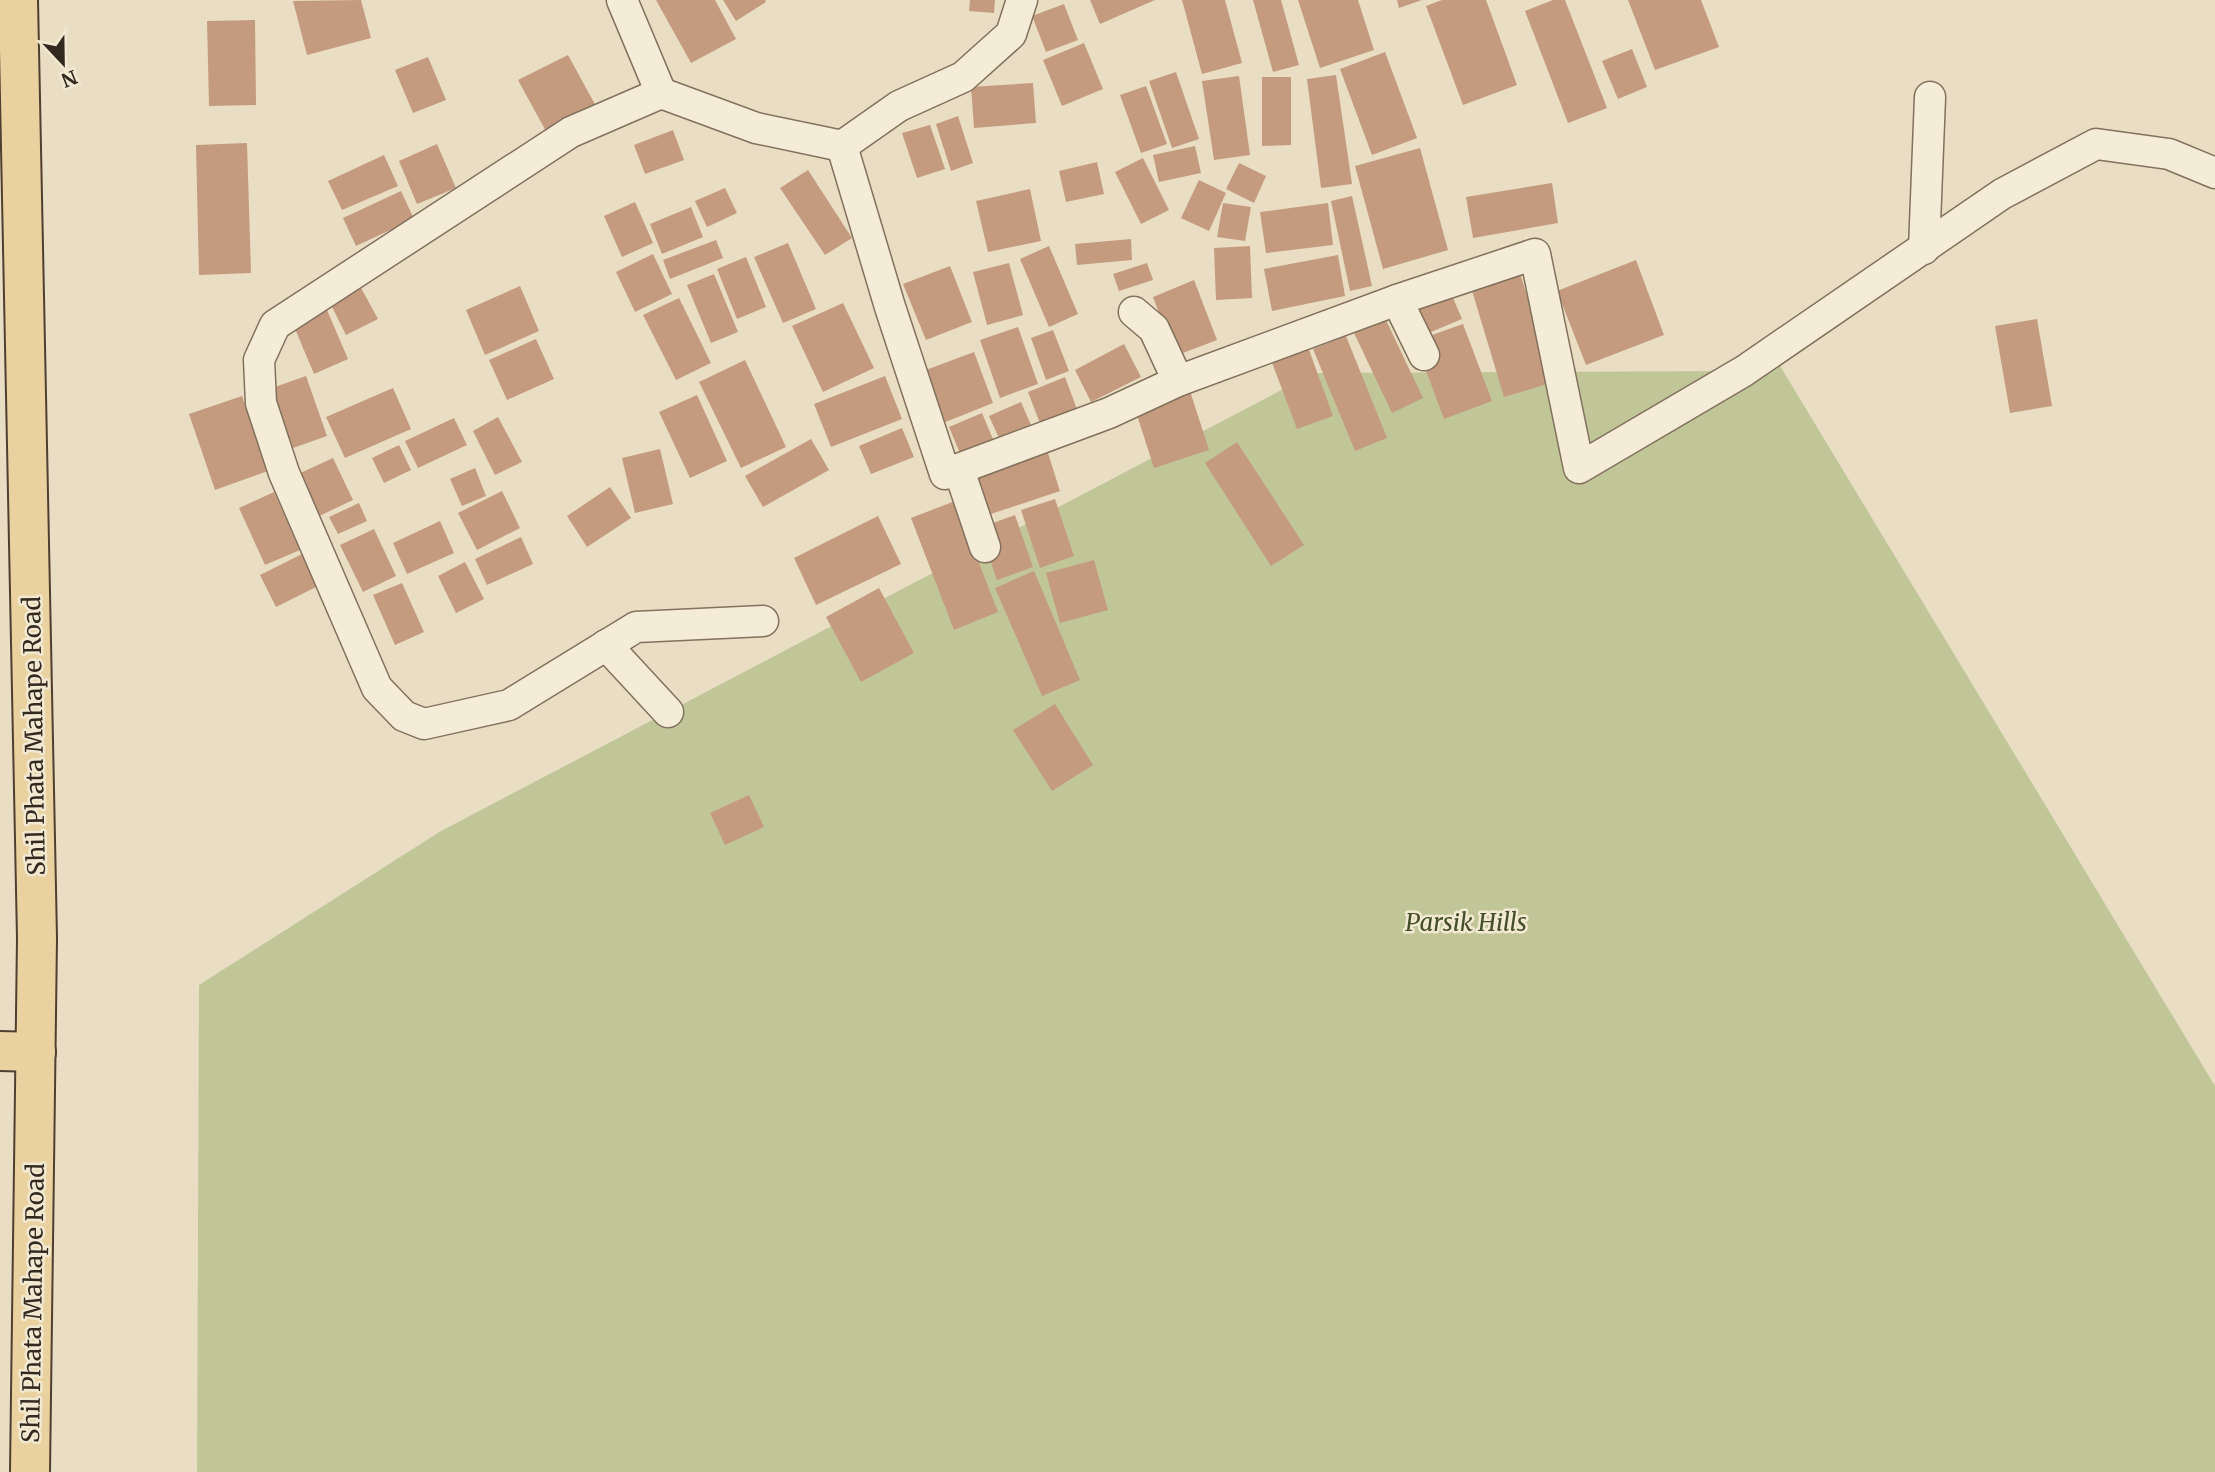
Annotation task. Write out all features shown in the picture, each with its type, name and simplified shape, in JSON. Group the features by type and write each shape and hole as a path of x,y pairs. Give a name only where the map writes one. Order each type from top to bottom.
{"main road":[{"name":"Shil Phata Mahape Road","path":"19,0 37,938 18,1051 30,1472"}],"street":[{"path":"622,0 661,93"},
{"path":"763,621 636,627 509,705 424,724 404,716 377,688 284,473 261,403 259,360 275,325 571,132 661,93 756,128 842,146 899,106 963,77 1011,34 1022,0"},
{"path":"1924,249 1930,97"},
{"path":"842,146 944,474 1109,414 1178,382 1397,300 1535,254 1579,468 1744,371 2002,194 2096,144 2169,154 2215,173"},
{"path":"1397,300 1424,355"},
{"path":"1134,312 1154,329 1178,382"},
{"path":"959,470 985,547"},
{"path":"606,645 668,712"}],"green space":[{"name":"Parsik Hills","path":"1774,356 2215,1086 2215,1472 197,1472 199,985 441,831 1314,373 1744,371"}],"building":[{"path":"361,0 371,38 307,55 293,1"},
{"path":"656,0 715,0 736,39 691,63"},
{"path":"723,0 765,0 766,2 736,21"},
{"path":"970,0 995,0 994,13 969,11"},
{"path":"1090,0 1155,0 1100,24"},
{"path":"1182,0 1225,0 1242,63 1202,74"},
{"path":"1253,0 1281,0 1299,65 1273,72"},
{"path":"1298,0 1358,0 1374,50 1320,68"},
{"path":"1397,0 1422,0 1399,8"},
{"path":"1442,0 1486,0 1517,85 1463,105 1426,6"},
{"path":"1553,0 1565,0 1607,108 1568,123 1525,11"},
{"path":"1628,0 1701,0 1719,47 1655,70"},
{"path":"1064,4 1078,40 1046,52 1032,16"},
{"path":"255,20 256,105 209,106 207,21"},
{"path":"1084,43 1103,89 1062,106 1043,60"},
{"path":"1632,49 1647,87 1618,99 1602,61"},
{"path":"1385,52 1417,138 1372,155 1340,69"},
{"path":"568,55 597,108 548,135 518,80"},
{"path":"428,57 446,100 413,113 395,70"},
{"path":"1176,72 1199,139 1172,148 1149,81"},
{"path":"1336,75 1352,184 1321,188 1307,79"},
{"path":"1239,76 1250,155 1214,160 1202,81"},
{"path":"1262,77 1291,77 1291,145 1262,146"},
{"path":"1033,83 1036,123 974,128 971,87"},
{"path":"1146,86 1167,144 1141,153 1120,95"},
{"path":"958,116 973,163 951,171 936,124"},
{"path":"930,125 945,169 917,178 902,133"},
{"path":"673,130 684,160 645,174 634,145"},
{"path":"247,143 251,273 199,275 196,145"},
{"path":"437,144 456,188 417,204 399,161"},
{"path":"1195,146 1201,173 1159,182 1153,155"},
{"path":"1420,148 1448,250 1383,269 1355,166"},
{"path":"384,155 398,186 342,210 328,181"},
{"path":"1143,158 1169,210 1141,224 1115,172"},
{"path":"1097,162 1104,194 1066,202 1059,171"},
{"path":"1239,163 1266,176 1254,203 1226,189"},
{"path":"808,170 852,238 825,255 780,188"},
{"path":"1199,180 1226,193 1209,231 1181,218"},
{"path":"1552,183 1558,223 1473,238 1466,197"},
{"path":"725,188 737,213 707,227 695,201"},
{"path":"1030,189 1041,241 988,252 976,201"},
{"path":"401,191 414,219 356,246 343,218"},
{"path":"1352,196 1372,286 1350,291 1331,201"},
{"path":"635,202 653,243 622,257 604,216"},
{"path":"1223,203 1251,207 1245,241 1217,237"},
{"path":"1328,203 1333,245 1266,253 1260,212"},
{"path":"691,207 703,237 662,254 650,224"},
{"path":"1131,239 1132,260 1077,265 1075,244"},
{"path":"716,240 723,258 670,279 663,260"},
{"path":"788,243 816,309 783,323 754,257"},
{"path":"1049,246 1078,314 1049,327 1020,259"},
{"path":"1250,246 1252,298 1216,300 1214,248"},
{"path":"653,254 672,294 635,312 616,272"},
{"path":"1338,255 1345,296 1272,311 1264,269"},
{"path":"746,257 766,307 737,319 717,269"},
{"path":"1636,260 1664,335 1586,365 1557,291"},
{"path":"1009,263 1023,315 987,325 973,272"},
{"path":"1147,263 1153,280 1119,291 1113,274"},
{"path":"950,266 972,322 926,340 903,284"},
{"path":"1519,270 1554,382 1504,397 1470,284"},
{"path":"714,274 738,332 711,343 687,285"},
{"path":"1194,280 1217,340 1175,356 1153,297"},
{"path":"360,286 378,319 346,335 329,301"},
{"path":"520,286 539,331 485,355 466,310"},
{"path":"1449,288 1462,319 1405,343 1391,312"},
{"path":"679,298 711,363 676,380 643,315"},
{"path":"324,303 348,359 314,374 290,317"},
{"path":"843,303 874,368 823,392 792,326"},
{"path":"1385,318 1423,398 1392,413 1354,333"},
{"path":"2037,319 2052,406 2010,413 1995,326"},
{"path":"1463,324 1492,401 1444,419 1415,341"},
{"path":"1018,327 1038,384 1000,398 980,340"},
{"path":"1053,330 1069,371 1046,380 1031,338"},
{"path":"1346,336 1387,438 1355,451 1313,349"},
{"path":"536,339 554,379 507,400 489,360"},
{"path":"1124,344 1141,377 1091,402 1075,370"},
{"path":"1308,347 1333,416 1297,429 1271,360"},
{"path":"974,352 993,403 943,423 923,371"},
{"path":"745,360 786,447 741,468 699,382"},
{"path":"306,376 327,436 293,448 272,388"},
{"path":"885,376 902,419 831,447 814,404"},
{"path":"1065,377 1078,412 1041,426 1028,392"},
{"path":"393,388 411,429 345,458 326,417"},
{"path":"1190,391 1209,450 1154,468 1135,409"},
{"path":"697,395 727,461 690,478 659,412"},
{"path":"242,396 268,471 215,490 189,414"},
{"path":"1021,402 1034,432 1003,447 989,416"},
{"path":"982,413 995,444 962,458 949,427"},
{"path":"498,417 522,462 495,475 473,431"},
{"path":"454,418 467,445 418,468 405,441"},
{"path":"902,428 914,457 871,474 859,446"},
{"path":"811,439 829,470 763,507 745,476"},
{"path":"1237,442 1304,545 1271,566 1205,463"},
{"path":"399,445 411,470 384,483 372,458"},
{"path":"660,449 673,504 635,513 622,458"},
{"path":"1048,453 1060,491 982,517 969,480"},
{"path":"333,458 353,500 315,518 296,475"},
{"path":"475,468 486,496 462,506 450,479"},
{"path":"610,487 631,518 587,547 567,516"},
{"path":"502,491 520,528 477,550 458,513"},
{"path":"274,492 300,550 265,565 239,508"},
{"path":"1055,499 1074,556 1040,568 1021,510"},
{"path":"955,501 998,612 954,630 911,518"},
{"path":"359,503 367,521 338,534 329,517"},
{"path":"1015,515 1033,567 997,580 979,528"},
{"path":"878,516 901,564 816,605 794,558"},
{"path":"440,521 454,553 407,574 393,543"},
{"path":"374,529 396,576 363,592 340,545"},
{"path":"521,537 533,564 487,585 475,559"},
{"path":"306,552 322,584 276,607 260,575"},
{"path":"1094,560 1108,610 1060,623 1046,573"},
{"path":"465,562 484,599 456,613 438,576"},
{"path":"1034,571 1080,680 1042,696 995,588"},
{"path":"402,583 424,632 395,645 373,595"},
{"path":"879,588 914,653 861,682 826,617"},
{"path":"1055,704 1093,765 1052,791 1013,730"},
{"path":"749,795 764,827 725,845 710,813"}]}
